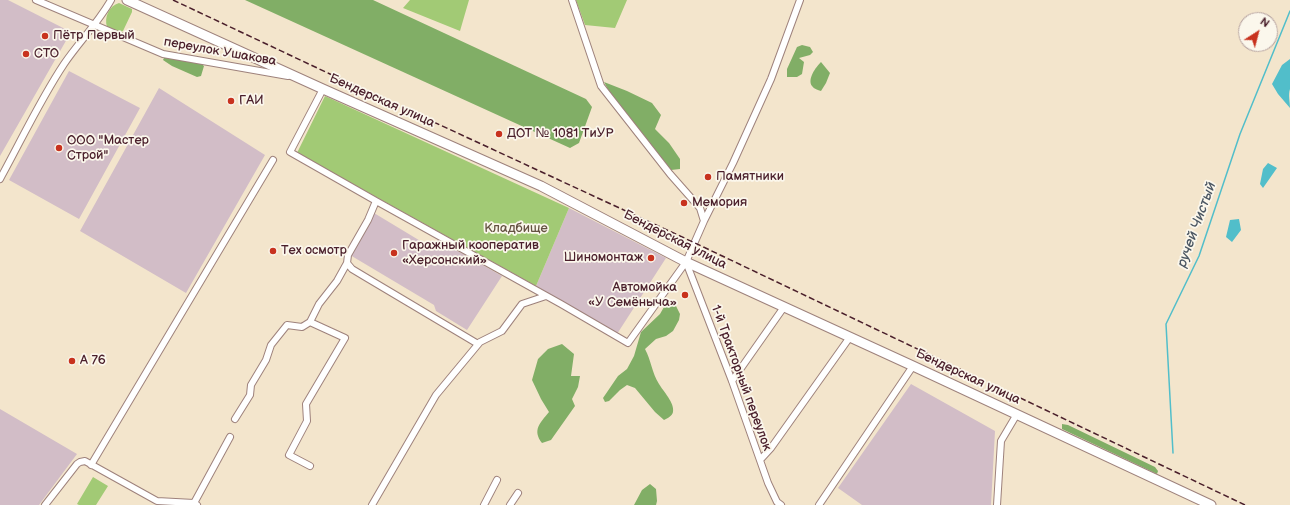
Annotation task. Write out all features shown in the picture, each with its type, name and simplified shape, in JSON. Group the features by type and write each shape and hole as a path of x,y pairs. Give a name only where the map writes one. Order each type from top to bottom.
{"main road":[{"name":"Бендерская улица","path":"128,0 298,77 323,90 541,186 686,262 1211,505"}],"street":[{"name":"переулок Ушакова","path":"36,0 94,26 163,54 298,77"},
{"path":"0,180 53,81 64,64 94,26 111,0"},
{"path":"572,0 601,86 670,174 700,208 704,221"},
{"path":"323,90 290,152 628,343 686,262 771,78 800,0"},
{"path":"91,465 273,160"},
{"path":"235,419 250,395 251,385 266,360 271,345 287,325 302,327 310,322 319,304 337,281 347,263 348,255 368,220 376,201"},
{"name":"1-й Тракторный переулок","path":"686,262 732,381 768,484 779,503"},
{"path":"347,263 352,269 366,278 478,344"},
{"path":"372,505 436,395 478,344 502,331 522,304 546,296"},
{"path":"732,381 784,307"},
{"path":"310,322 345,338 306,404 307,421 289,455 310,466"},
{"path":"760,460 771,448 850,337"},
{"path":"819,505 913,366"},
{"path":"997,505 1002,441 1017,414"},
{"path":"45,505 77,464 85,461 158,501 195,504 230,437"},
{"path":"484,505 497,480"},
{"path":"510,505 518,493"}],"shaded area":[{"path":"0,0 8,0 71,32 0,156"},
{"path":"69,71 140,108 79,219 9,180"},
{"path":"159,88 265,155 186,293 80,231"},
{"path":"569,208 666,258 617,334 536,286"},
{"path":"374,213 432,248 438,240 502,276 467,330 436,311 434,305 350,255"},
{"path":"911,384 995,431 991,505 862,505 838,488"},
{"path":"0,409 77,454 39,505 0,505"}],"green space":[{"path":"245,0 373,0 586,99 592,107 579,143 570,148"},
{"path":"410,0 469,0 460,31 403,8"},
{"path":"576,0 627,0 615,28 585,25"},
{"path":"119,3 132,9 132,12 123,31 119,33 107,27 106,19 110,9 115,4"},
{"path":"802,45 810,47 813,52 810,55 799,58 804,62 802,74 797,77 787,77 787,69 797,47"},
{"path":"165,56 199,62 204,66 201,76 197,77 172,66 163,60"},
{"path":"821,62 830,73 821,91 813,87 811,77"},
{"path":"604,82 652,103 661,115 655,129 669,143 680,159 680,169 671,170 611,95"},
{"name":"Кладбище","path":"325,96 569,208 536,286 297,153"},
{"path":"669,302 674,302 680,314 679,320 673,331 666,336 656,339 645,349 657,380 672,405 672,415 664,420 655,412 635,388 627,385 609,401 605,402 603,398 618,376 627,369 634,356 641,332 660,314"},
{"path":"562,344 574,354 571,376 580,376 578,387 572,399 575,406 551,440 542,443 537,430 540,423 549,412 532,380 538,359 548,349"},
{"path":"1062,424 1068,425 1155,467 1158,471 1157,474 1062,429"},
{"path":"93,477 108,486 96,505 77,504"},
{"path":"650,484 656,489 656,505 634,505 642,490"}],"water":[{"path":"1290,59 1290,108 1272,84 1282,65"},
{"path":"1268,163 1277,168 1263,188 1260,184 1263,169"},
{"path":"1239,219 1241,230 1232,242 1226,237 1230,220"}],"waterway":[{"name":"ручей Чистый","path":"1173,453 1166,324 1199,256 1240,134 1290,11"}],"railway":[{"path":"173,0 695,243 1245,505"}],"place":[{"name":"Пётр Первый","path":"45,36"},
{"name":"СТО","path":"26,54"},
{"name":"ГАИ","path":"231,101"},
{"name":"ДОТ № 1081 ТиУР","path":"499,134"},
{"name":"ООО \"Мастер Строй\"","path":"59,148"},
{"name":"Памятники","path":"708,177"},
{"name":"Мемория","path":"684,203"},
{"name":"Тех осмотр","path":"273,251"},
{"name":"Гаражный кооператив «Херсонский»","path":"394,253"},
{"name":"Шиномонтаж","path":"651,258"},
{"name":"Автомойка «У Семёныча»","path":"685,295"},
{"name":"А 76","path":"72,361"}]}
